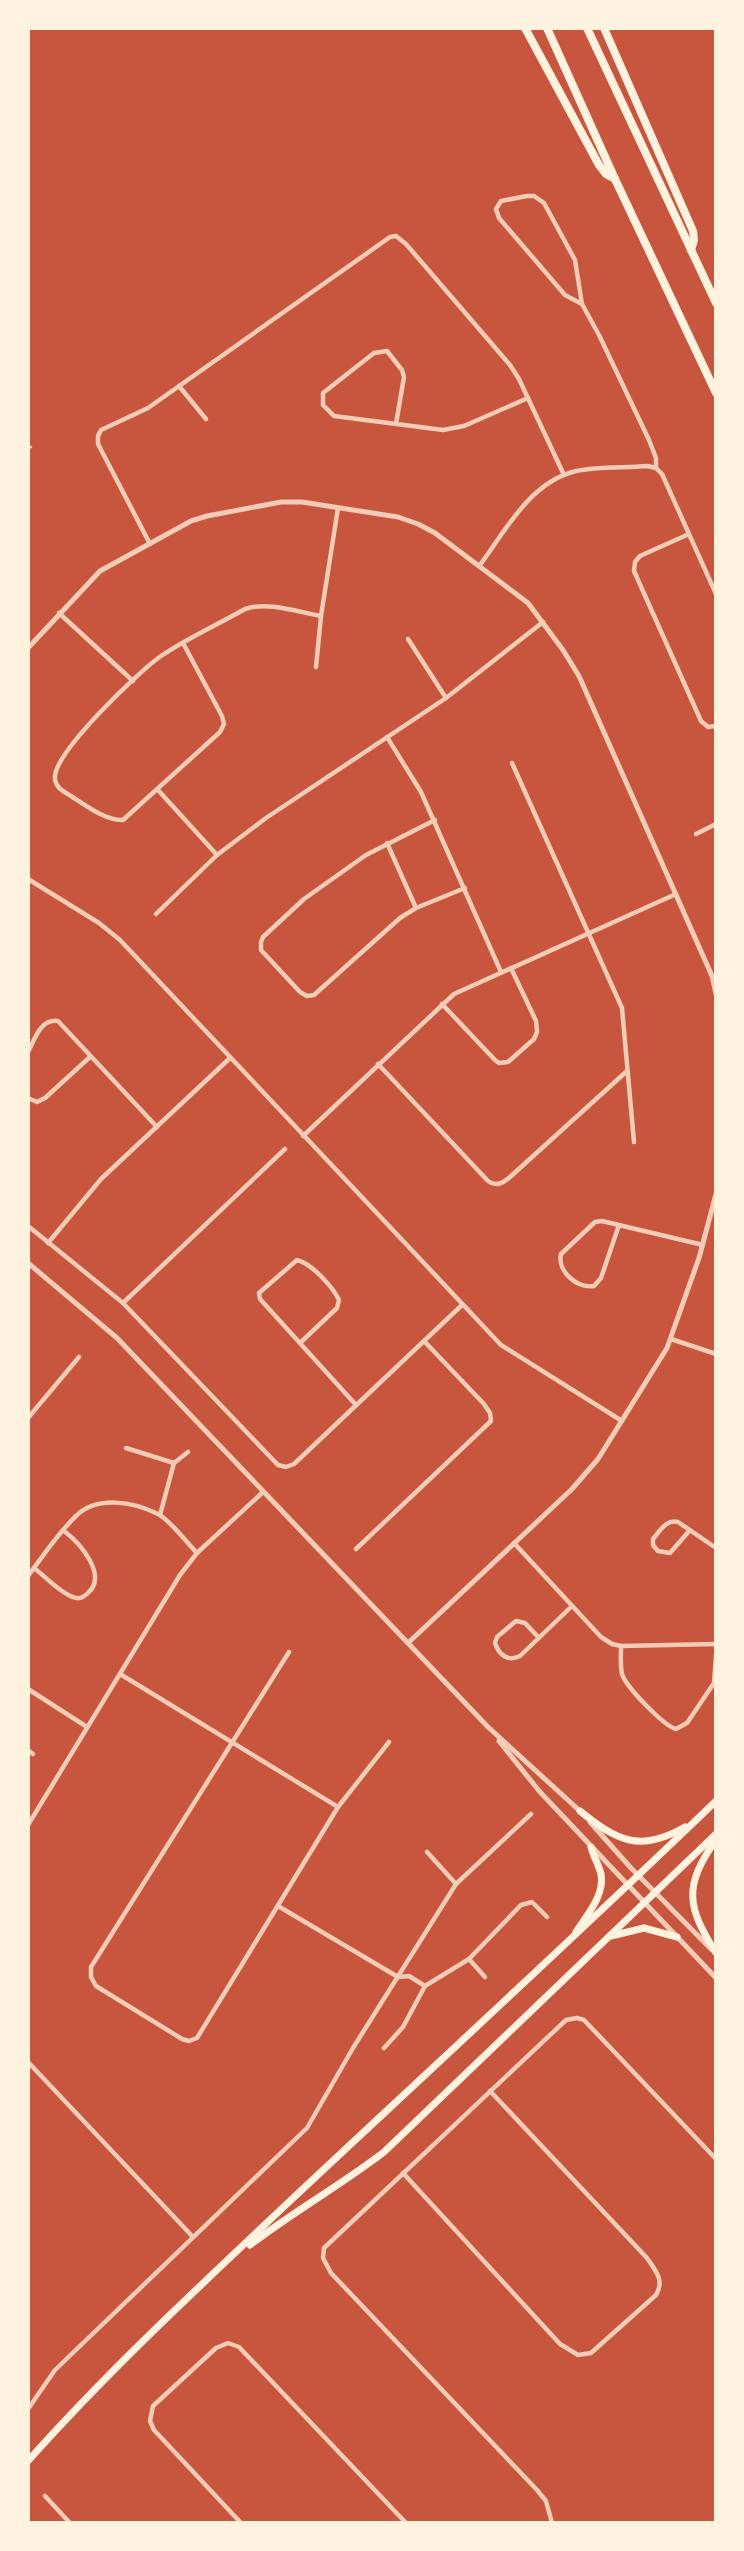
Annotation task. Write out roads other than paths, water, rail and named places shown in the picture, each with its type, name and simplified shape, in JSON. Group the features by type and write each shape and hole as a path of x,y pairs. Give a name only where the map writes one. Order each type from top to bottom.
{"highway":[{"path":"524,28 599,165 606,174 615,179"},
{"path":"547,28 716,393"},
{"path":"587,28 716,303"},
{"path":"604,28 693,231 691,250"}],"main road":[{"path":"28,2461 101,2382 221,2266 628,1887 716,1801"},
{"path":"580,1811 613,1835 637,1842 662,1839 695,1821"},
{"path":"221,2266 290,2214 344,2181 384,2152 716,1834"},
{"path":"716,1840 697,1871 691,1896 698,1924 716,1953"},
{"path":"570,1941 593,1907 601,1887 600,1873 591,1847"},
{"path":"608,1937 631,1929 647,1928 677,1937"}],"street":[{"path":"582,304 565,295 499,218 496,209 501,201 527,195 544,203 575,260 582,304 649,440 656,458 656,468"},
{"path":"150,544 102,452 98,436 103,428 148,408 383,240 396,236 406,244 510,365 564,475"},
{"path":"396,424 404,377 402,370 387,351 374,354 323,393 323,405 334,416 433,430 454,429 528,398"},
{"path":"178,386 206,419"},
{"path":"480,565 529,499 544,486 564,475 601,468 647,466 656,468 662,474 716,594"},
{"path":"28,648 100,571 191,521 287,502 398,517 418,524 480,565 528,603 576,670 712,975 716,994"},
{"path":"316,667 338,508"},
{"path":"689,534 640,556 634,565 634,571 701,721 708,727 716,726"},
{"path":"183,643 222,716 224,724 220,732 127,819 116,821 61,790 55,778 65,757 84,730 149,665 183,643 250,608 263,607 321,616"},
{"path":"59,614 133,681"},
{"path":"156,914 217,855 266,818 446,698 543,622"},
{"path":"408,639 446,698"},
{"path":"387,737 435,820 501,972"},
{"path":"512,763 622,1008 634,1142"},
{"path":"158,790 217,855"},
{"path":"435,820 387,843 304,899 263,937 260,946 263,954 300,992 307,996 314,995 391,925 416,908 465,888"},
{"path":"696,834 716,824"},
{"path":"387,843 416,908"},
{"path":"28,879 99,923 120,940 501,1345 622,1421"},
{"path":"303,1136 454,994 676,894"},
{"path":"442,1004 495,1060 499,1063 508,1062 534,1039 537,1026 511,968"},
{"path":"28,1052 47,1022 61,1024 157,1127"},
{"path":"28,1098 37,1102 45,1098 90,1057"},
{"path":"48,1243 101,1180 230,1058"},
{"path":"378,1064 488,1181 494,1184 510,1177 628,1070"},
{"path":"123,1303 285,1149"},
{"path":"408,1643 588,1472 657,1366 671,1339 703,1245 716,1194"},
{"path":"619,1226 601,1278 594,1286 578,1284 561,1266 561,1254 592,1223 602,1221 703,1245"},
{"path":"28,1226 123,1303 278,1465 286,1467 294,1464 462,1305"},
{"path":"300,1343 337,1308 339,1300 305,1262 297,1260 270,1282 259,1295 260,1300 356,1405"},
{"path":"28,1263 117,1338 488,1727 580,1811 691,1930 716,1953"},
{"path":"671,1339 716,1354"},
{"path":"356,1549 488,1427 491,1421 490,1413 484,1404 424,1341"},
{"path":"28,1418 79,1357"},
{"path":"126,1448 174,1463"},
{"path":"160,1515 174,1463 188,1452"},
{"path":"28,1825 180,1574 197,1553 263,1492"},
{"path":"28,1576 82,1511 104,1503 116,1502 160,1515 197,1553"},
{"path":"690,1530 670,1553 658,1551 653,1545 653,1539 669,1522 678,1522 690,1530 716,1548"},
{"path":"34,1568 72,1597 87,1595 95,1586 96,1578 82,1547 64,1531"},
{"path":"514,1544 605,1641 621,1646 716,1644"},
{"path":"539,1638 525,1623 519,1621 512,1622 497,1637 495,1643 505,1656 513,1659 520,1656 539,1638 572,1606"},
{"path":"621,1646 621,1668 626,1682 664,1723 676,1729 687,1723 714,1683 716,1656"},
{"path":"289,1652 91,1967 90,1973 96,1986 182,2039 193,2040 200,2035 338,1807 389,1742"},
{"path":"120,1674 338,1807"},
{"path":"28,1689 87,1727"},
{"path":"488,1727 540,1792 716,1978"},
{"path":"28,2409 55,2370 313,2120 353,2048 456,1884 531,1814"},
{"path":"427,1852 456,1884"},
{"path":"384,2048 396,2037 409,2018 425,1986 469,1959 524,1903 532,1902 547,1917"},
{"path":"278,1906 398,1977 408,1976 425,1986"},
{"path":"469,1959 485,1977"},
{"path":"552,2523 546,2501 537,2490 331,2273 323,2258 327,2244 566,2020 577,2018 587,2024 716,2159"},
{"path":"28,2062 193,2237"},
{"path":"403,2173 560,2344 578,2355 591,2353 656,2295 659,2279 646,2258 490,2091"},
{"path":"242,2523 154,2430 150,2421 153,2406 216,2348 228,2343 239,2347 406,2523"},
{"path":"45,2496 70,2523"}]}
